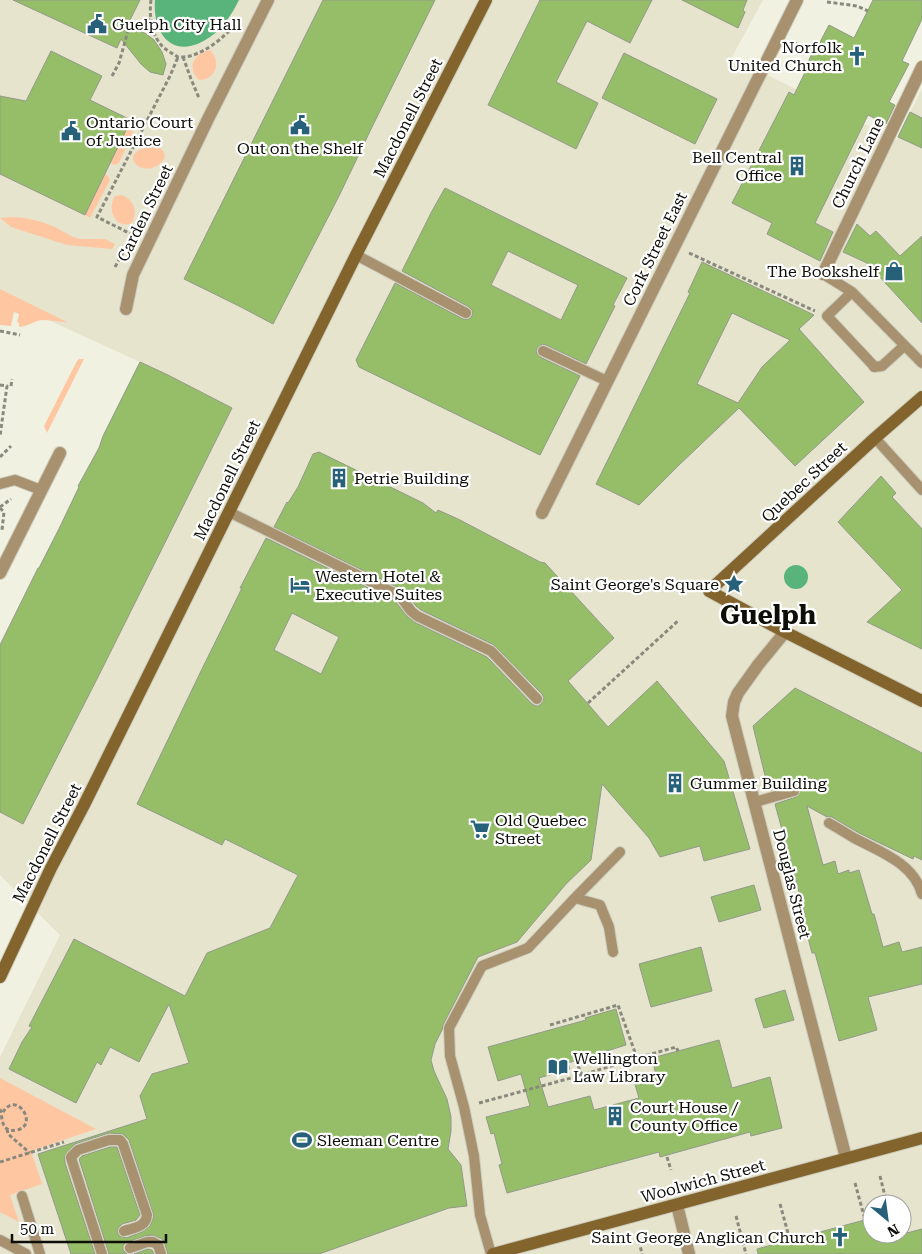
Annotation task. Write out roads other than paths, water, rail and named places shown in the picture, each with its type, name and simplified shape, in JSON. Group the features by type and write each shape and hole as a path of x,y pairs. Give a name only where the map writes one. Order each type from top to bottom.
{"street":[{"name":"Carden Street","path":"126,309 133,275 268,0"},
{"name":"Macdonell Street","path":"0,977 51,868 93,788 356,255 486,0"},
{"name":"Cork Street East","path":"542,513 797,0"},
{"name":"Church Lane","path":"823,274 922,66"},
{"name":"Quebec Street","path":"786,632 709,591 922,397"},
{"path":"0,573 60,453"},
{"path":"786,632 922,701"},
{"name":"Douglas Street","path":"786,632 758,664 738,693 734,702 732,716 846,1158"},
{"name":"Woolwich Street","path":"492,1254 922,1138"},
{"path":"677,1205 690,1254"}],"lane":[{"path":"356,255 466,313"},
{"path":"823,274 852,292 922,363"},
{"path":"852,292 827,316 874,367 882,366 904,346"},
{"path":"543,351 607,382"},
{"path":"875,438 922,490"},
{"path":"0,484 15,480 41,490"},
{"path":"229,512 400,596 417,616 491,651 537,699"},
{"path":"755,802 794,791"},
{"path":"829,823 903,865 920,886 922,894"},
{"path":"492,1254 480,1215 474,1156 464,1107 450,1056 449,1028 482,966 528,948 620,852"},
{"path":"575,898 600,905 609,927 613,952"},
{"path":"102,1254 72,1162 72,1157 78,1150 109,1140 120,1140 123,1144 147,1215 143,1225 124,1231"},
{"path":"22,1196 40,1254"},
{"path":"0,1240 26,1254"},
{"path":"130,1248 147,1242 153,1242 158,1245 161,1254"}],"place":[{"name":"Guelph City Hall","path":"97,24"},
{"name":"Norfolk United Church","path":"857,56"},
{"name":"Out on the Shelf","path":"300,125"},
{"name":"Ontario Court of Justice","path":"71,131"},
{"name":"Bell Central Office","path":"797,166"},
{"name":"The Bookshelf","path":"894,271"},
{"name":"Petrie Building","path":"339,478"},
{"name":"Saint George's Square","path":"734,584"},
{"name":"Western Hotel & Executive Suites","path":"300,585"},
{"name":"Gummer Building","path":"675,783"},
{"name":"Old Quebec Street","path":"480,829"},
{"name":"Wellington Law Library","path":"558,1067"},
{"name":"Court House / County Office","path":"615,1116"},
{"name":"Sleeman Centre","path":"302,1140"},
{"name":"Saint George Anglican Church","path":"840,1237"}],"district":[{"name":"Guelph","path":"768,615"}]}
